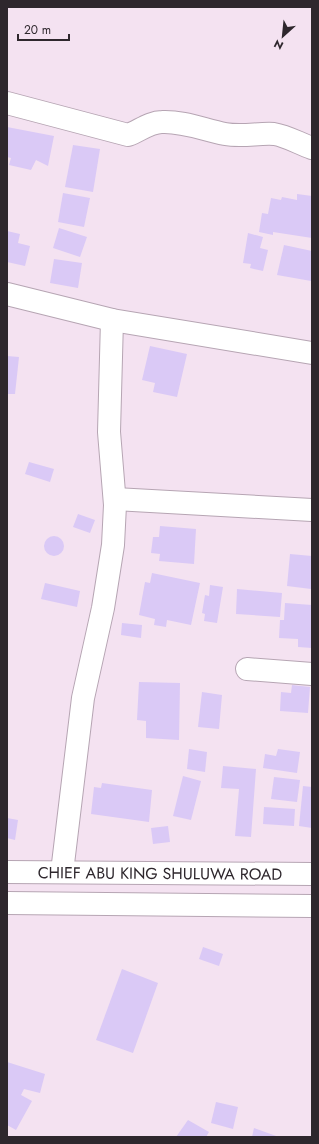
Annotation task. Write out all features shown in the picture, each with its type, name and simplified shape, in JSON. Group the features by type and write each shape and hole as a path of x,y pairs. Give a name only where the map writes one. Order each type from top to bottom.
{"street":[{"path":"7,103 128,135 149,125 160,122 175,122 195,125 224,134 238,136 275,134 312,148"},
{"path":"7,294 112,320 312,353"},
{"path":"62,872 83,698 103,608 113,545 115,499 108,432 112,320"},
{"path":"115,499 312,510"},
{"path":"247,669 312,674"},
{"name":"CHIEF ABU KING SHULUWA ROAD","path":"7,872 312,874"},
{"path":"7,903 312,906"}],"building":[{"path":"7,127 54,136 48,166 36,160 31,170 9,165 11,158 7,157"},
{"path":"73,145 100,149 93,192 65,187"},
{"path":"63,193 90,198 84,227 58,222"},
{"path":"297,194 312,196 312,238 273,232 273,235 259,232 262,213 268,214 271,198 281,200 282,197 297,200"},
{"path":"59,228 87,237 80,257 53,248"},
{"path":"7,231 20,234 18,243 30,246 25,266 7,262"},
{"path":"248,233 263,237 260,248 268,250 263,271 250,268 251,264 243,263"},
{"path":"284,245 312,251 311,281 277,275"},
{"path":"54,259 82,263 78,288 50,283"},
{"path":"150,346 187,354 177,397 153,392 155,383 142,380"},
{"path":"7,356 19,357 15,394 7,394"},
{"path":"29,462 54,469 50,482 25,474"},
{"path":"78,514 95,520 90,533 73,527"},
{"path":"160,526 196,529 194,564 159,561 160,554 151,553 153,537 159,537"},
{"path":"50,536 58,536 64,542 64,550 58,556 50,556 44,550 44,542"},
{"path":"290,554 312,556 311,589 287,586"},
{"path":"152,573 200,583 191,625 167,620 166,627 154,625 155,619 139,615 145,582 150,583"},
{"path":"45,583 80,591 77,607 41,599"},
{"path":"210,585 223,587 217,623 204,621 205,614 202,613 205,595 209,596"},
{"path":"237,589 282,593 280,617 236,614"},
{"path":"285,603 312,605 312,648 298,647 298,639 279,638 280,620 284,620"},
{"path":"122,623 142,625 141,638 121,635"},
{"path":"139,682 180,683 179,740 146,738 146,721 137,720"},
{"path":"292,685 310,687 308,713 280,711 281,692 291,693"},
{"path":"202,692 222,695 219,729 198,727"},
{"path":"189,749 207,752 205,772 187,769"},
{"path":"278,749 300,752 297,773 263,768 265,754 276,756"},
{"path":"223,766 256,769 251,837 235,836 239,789 221,788"},
{"path":"183,776 201,781 191,820 173,816"},
{"path":"274,777 300,780 297,802 271,799"},
{"path":"102,783 152,790 149,822 91,814 94,787 101,788"},
{"path":"303,786 312,787 312,828 299,826"},
{"path":"264,807 295,809 294,826 263,824"},
{"path":"7,818 18,820 15,840 7,838"},
{"path":"168,826 170,842 153,844 151,828"},
{"path":"203,947 223,954 219,966 199,959"},
{"path":"122,969 158,983 133,1053 96,1040"},
{"path":"7,1062 45,1074 40,1093 24,1089 21,1095 32,1101 16,1130 7,1125"},
{"path":"216,1102 238,1107 233,1129 211,1123"},
{"path":"188,1120 209,1132 206,1137 176,1137"},
{"path":"254,1128 279,1137 252,1137"}]}
